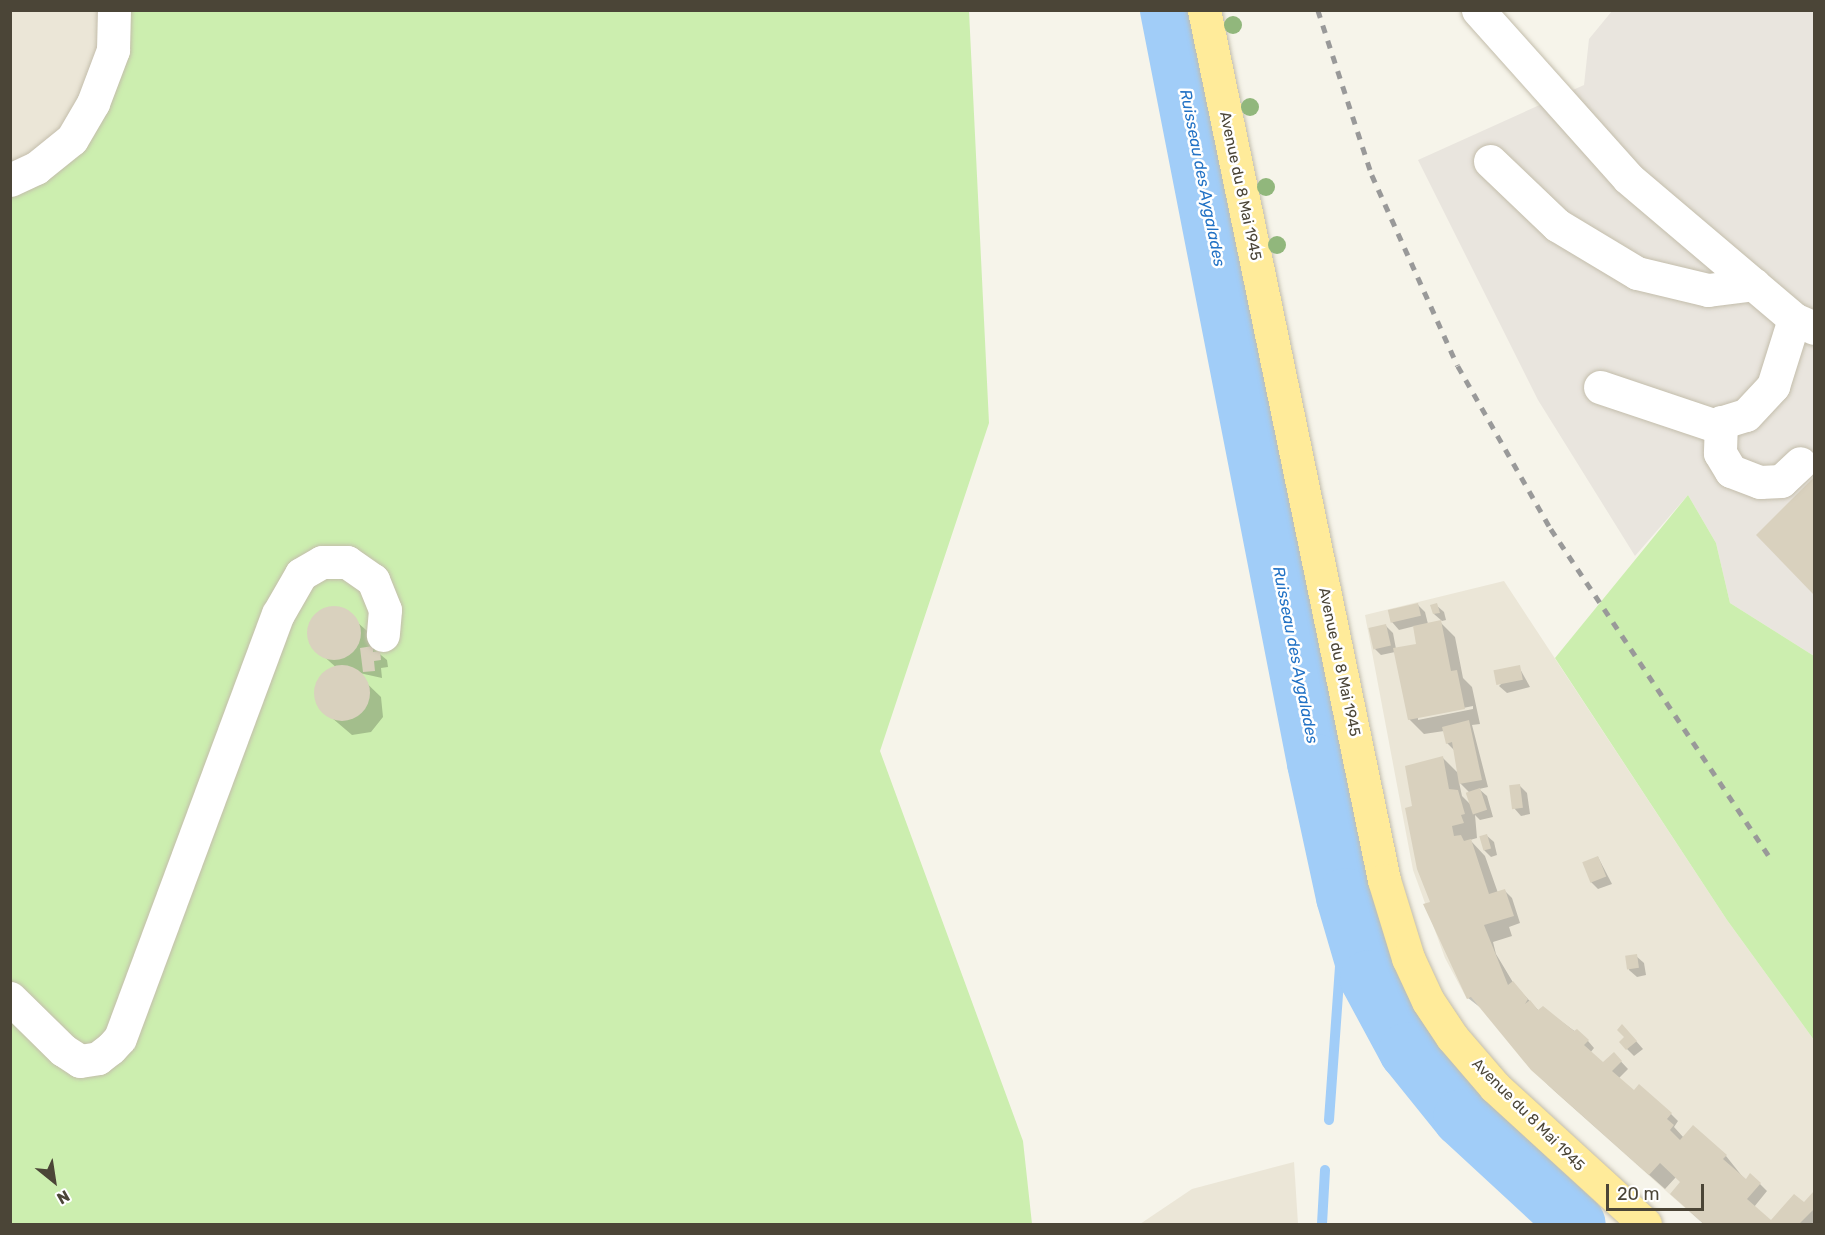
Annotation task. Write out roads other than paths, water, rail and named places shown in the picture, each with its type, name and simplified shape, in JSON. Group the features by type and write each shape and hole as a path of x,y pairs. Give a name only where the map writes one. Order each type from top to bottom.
{"main road":[{"name":"Avenue du 8 Mai 1945","path":"1204,10 1384,880 1408,958 1428,1001 1446,1028 1495,1087 1645,1224"}],"lane":[{"path":"10,180 36,168 72,139 93,103 113,50 114,10"},
{"path":"1478,10 1628,178 1804,324 1773,386 1746,416 1713,424 1600,387"},
{"path":"1490,161 1557,225 1637,273 1708,290 1754,284"},
{"path":"1721,422 1720,453 1731,471 1760,482 1781,481 1800,463"},
{"path":"10,998 63,1050 80,1061 98,1058 111,1048 120,1038 274,624 301,574 322,562 346,562 373,580 385,610 383,635"}],"waterway":[{"name":"Ruisseau des Aygalades","path":"1169,10 1316,763 1345,897 1369,979 1408,1051 1462,1118 1577,1224"},
{"path":"1329,1120 1345,897"},
{"path":"1322,1224 1325,1170"}],"railway":[{"path":"1318,10 1372,175 1458,366 1551,529 1769,856"}]}
